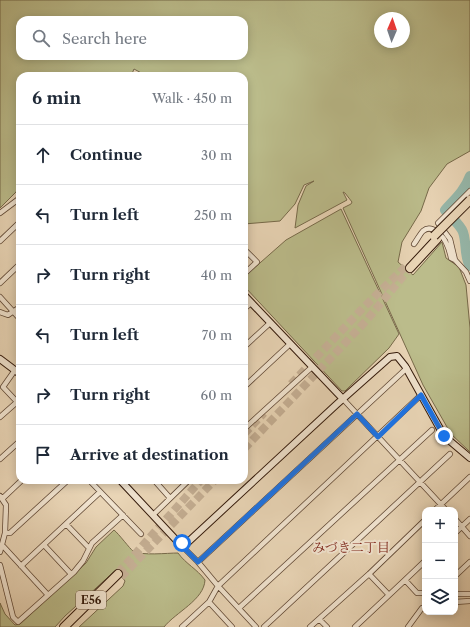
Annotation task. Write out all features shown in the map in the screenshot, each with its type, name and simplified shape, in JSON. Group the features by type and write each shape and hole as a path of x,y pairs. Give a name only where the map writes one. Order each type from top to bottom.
{"highway":[{"path":"409,267 470,200"},
{"path":"435,238 470,205"},
{"name":"E56","path":"64,627 120,576 71,627"}],"street":[{"path":"455,260 450,239 438,223 470,191"},
{"path":"0,213 16,202"},
{"path":"0,241 16,226"},
{"path":"414,244 422,231 431,228 442,237 447,244 451,258 455,260 466,272 470,281"},
{"path":"248,253 257,262 248,270"},
{"path":"0,283 16,268"},
{"path":"0,297 16,315"},
{"path":"248,300 444,507"},
{"path":"0,312 8,315 16,310"},
{"path":"248,343 270,323"},
{"path":"248,383 290,344"},
{"path":"124,484 178,542 187,543 191,541 342,399 390,357 397,356 407,368 444,436 470,458"},
{"path":"0,359 16,371"},
{"path":"248,425 312,367"},
{"path":"198,562 407,368"},
{"path":"16,374 1,386 16,402"},
{"path":"182,627 209,602 218,586 421,395"},
{"path":"0,417 16,405"},
{"path":"239,608 432,430"},
{"path":"0,459 16,445"},
{"path":"264,627 450,454"},
{"path":"438,507 470,477"},
{"path":"0,552 5,533 6,505 1,498 17,484"},
{"path":"5,533 10,533 64,484"},
{"path":"93,484 141,534"},
{"path":"158,484 170,498"},
{"path":"153,515 185,484"},
{"path":"21,566 100,492"},
{"path":"0,565 13,617 18,622 83,562 92,543 122,515"},
{"path":"458,530 470,519"},
{"path":"458,522 470,536"},
{"path":"310,627 369,574 422,523"},
{"path":"66,524 89,548"},
{"path":"182,543 183,547 256,627"},
{"path":"44,545 71,574"},
{"path":"2,546 48,595"},
{"path":"458,573 470,562"},
{"path":"355,627 422,564"},
{"path":"369,574 389,595"},
{"path":"405,580 417,593 422,593"},
{"path":"458,594 470,594"},
{"path":"458,602 470,601"},
{"path":"209,602 230,626"},
{"path":"408,627 422,608"},
{"path":"319,619 327,627"}],"green space":[{"path":"0,0 470,0 470,151 447,164 429,188 421,211 402,242 398,262 413,275 442,242 446,258 459,267 466,285 470,328 470,452 451,434 423,385 343,208 352,202 345,193 343,192 347,200 295,228 298,205 306,186 314,181 304,185 295,204 280,221 248,224 248,72 140,72 134,69 133,72 16,72 16,192 0,208"},
{"path":"341,209 399,334 389,348 345,391 342,391 248,290 248,273 286,240"},
{"path":"114,530 133,551 137,553 178,553 205,580 200,594 164,627 79,627 123,586 125,581 116,570 65,616 55,627 0,627 0,603 5,614 15,625 20,624 86,563 96,547"}],"waterway":[{"path":"470,176 463,190 445,210 460,226 463,232 467,258 470,266"}],"tunnel":[{"path":"291,384 361,310 407,265"},
{"path":"248,445 366,321 410,268"},
{"path":"248,430 264,413"},
{"path":"118,573 197,484"},
{"path":"121,577 211,484"}],"district":[{"name":"みづき二丁目","path":"351,547"}],"route":[{"path":"182,543 183,547 198,562 357,414 378,437 421,395 444,436"}]}
